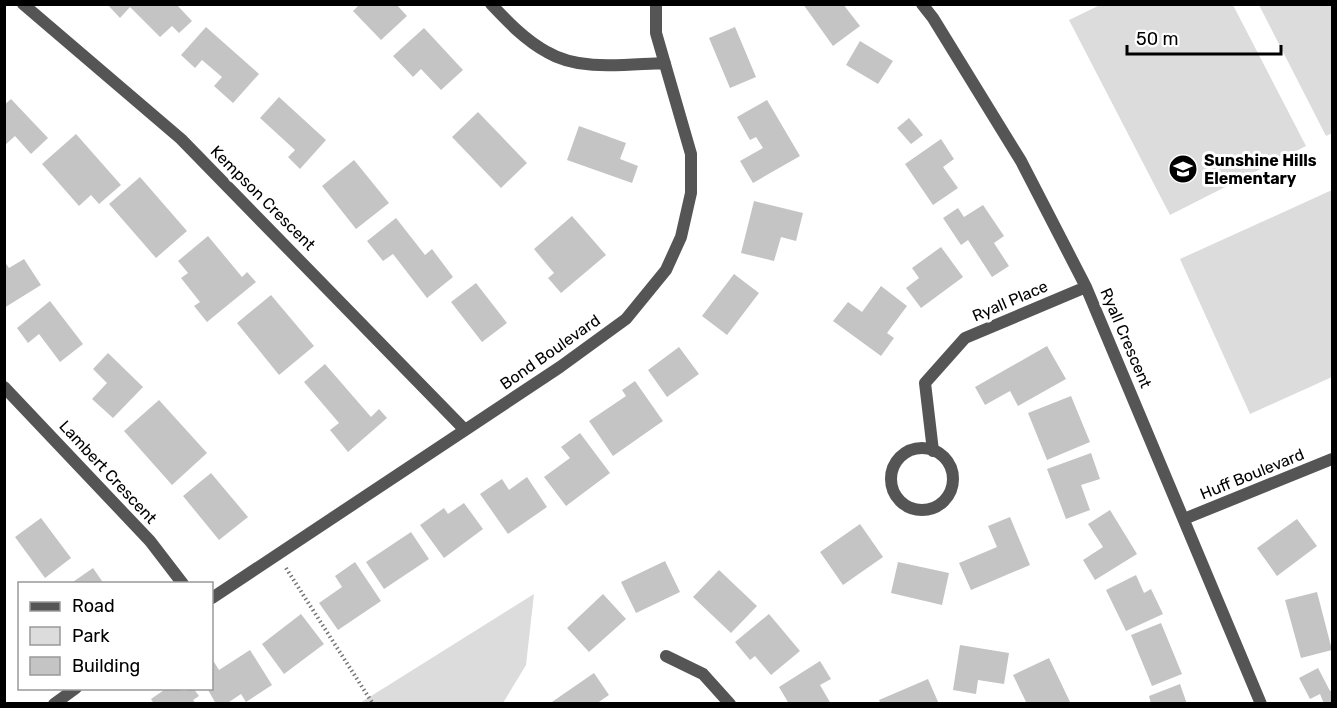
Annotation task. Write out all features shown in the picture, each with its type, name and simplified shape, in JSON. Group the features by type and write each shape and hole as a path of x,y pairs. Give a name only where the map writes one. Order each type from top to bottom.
{"street":[{"name":"Kempson Crescent","path":"23,4 182,139 465,430"},
{"path":"490,4 519,33 548,53 581,64 665,63"},
{"name":"Bond Boulevard","path":"213,597 465,430 626,319 666,270 681,237 691,193 691,154 656,33 656,4"},
{"name":"Ryall Crescent","path":"922,4 933,18 1021,161 1086,287 1261,704"},
{"name":"Ryall Place","path":"933,451 925,383 965,338 1086,287"},
{"name":"Lambert Crescent","path":"4,387 150,541 181,582"},
{"path":"923,448 933,451 942,456 952,472 950,492 937,507 917,510 908,507 894,492 892,472 903,455 923,448"},
{"name":"Huff Boulevard","path":"1184,519 1332,459"},
{"path":"666,656 704,674 730,704"},
{"path":"54,704 73,690"}],"path":[{"path":"283,563 373,704"}],"green space":[{"path":"1100,5 1233,5 1306,146 1170,215 1069,20"},
{"path":"1259,5 1332,5 1332,133 1326,136"},
{"path":"1332,190 1332,377 1250,414 1180,259"},
{"path":"534,594 526,665 503,703 360,703"}],"building":[{"path":"107,4 176,4 192,21 179,33 172,26 160,37 130,7 120,18"},
{"path":"360,4 396,4 407,16 381,40 353,11"},
{"path":"803,4 843,4 860,26 833,46"},
{"path":"206,27 259,74 233,103 214,86 222,77 202,60 195,68 181,55"},
{"path":"735,27 756,77 730,88 709,38"},
{"path":"424,28 463,70 441,90 421,69 413,77 393,56"},
{"path":"860,41 893,61 878,84 846,65"},
{"path":"279,97 326,140 300,169 288,157 295,150 260,118"},
{"path":"11,99 48,138 31,154 15,136 4,146 4,105"},
{"path":"767,100 800,156 753,183 740,161 763,148 756,137 750,140 737,117"},
{"path":"478,112 527,163 501,188 452,137"},
{"path":"909,118 923,135 911,144 897,128"},
{"path":"579,126 626,143 620,159 638,166 632,183 567,160"},
{"path":"76,134 121,185 99,204 91,195 79,206 42,164"},
{"path":"941,139 954,159 943,167 958,188 933,205 905,164"},
{"path":"354,160 389,203 356,229 322,186"},
{"path":"140,177 187,231 156,258 109,204"},
{"path":"754,201 803,213 796,241 781,237 774,261 741,253"},
{"path":"983,205 1004,236 994,243 1009,266 992,277 968,240 961,245 943,218 958,208 964,217"},
{"path":"572,216 606,255 561,293 548,278 554,273 534,249"},
{"path":"396,218 425,255 432,249 453,277 427,298 393,254 383,261 367,241"},
{"path":"208,236 242,277 247,272 256,282 207,322 194,306 200,302 181,278 188,273 178,261"},
{"path":"941,247 963,277 921,308 906,288 919,278 912,268"},
{"path":"24,259 41,285 4,308 4,261 9,268"},
{"path":"734,274 759,293 727,335 702,316"},
{"path":"476,283 507,323 482,342 451,302"},
{"path":"881,286 907,306 887,333 894,338 881,356 833,321 848,302 862,312"},
{"path":"271,295 314,346 279,375 237,323"},
{"path":"50,301 83,344 60,362 39,334 28,343 17,328"},
{"path":"1047,346 1066,379 1018,406 1010,391 985,405 975,387"},
{"path":"679,347 699,374 667,397 648,370"},
{"path":"108,353 143,387 113,418 92,399 107,383 93,369"},
{"path":"325,364 371,417 379,409 387,418 348,452 330,430 339,423 304,382"},
{"path":"635,381 663,421 613,456 589,421 626,396 622,390"},
{"path":"1071,396 1090,442 1047,460 1028,413"},
{"path":"159,400 207,453 172,485 124,431"},
{"path":"580,433 610,473 566,506 544,477 570,458 561,447"},
{"path":"1091,453 1100,479 1081,485 1090,510 1066,519 1047,469"},
{"path":"211,473 248,517 219,540 183,496"},
{"path":"527,477 547,507 508,534 480,494 502,479 509,490"},
{"path":"464,503 483,529 444,558 420,525 444,508 448,514"},
{"path":"1110,510 1137,554 1095,580 1083,560 1103,547 1088,524"},
{"path":"1010,517 1030,565 971,590 959,563 997,547 988,526"},
{"path":"41,518 71,558 45,578 15,537"},
{"path":"1297,519 1317,546 1277,576 1257,548"},
{"path":"860,524 883,557 843,585 820,552"},
{"path":"411,532 429,559 384,589 366,562"},
{"path":"665,561 680,592 636,613 621,582"},
{"path":"355,562 381,601 338,630 319,603 342,587 335,576"},
{"path":"898,562 949,573 942,605 891,593"},
{"path":"93,568 103,582 73,582"},
{"path":"719,570 757,606 731,633 693,597"},
{"path":"1136,575 1144,593 1151,589 1163,614 1126,631 1106,590"},
{"path":"1317,592 1332,650 1301,658 1285,600"},
{"path":"603,594 626,619 589,652 567,628"},
{"path":"301,614 324,644 284,674 262,644"},
{"path":"769,614 800,651 771,675 755,656 750,660 735,642"},
{"path":"1161,623 1182,674 1152,686 1131,635"},
{"path":"960,645 1009,653 1004,684 978,680 976,694 953,690"},
{"path":"250,650 272,685 246,702 241,694 226,704 216,704 208,690 213,690 214,662 219,670"},
{"path":"1049,658 1071,704 1027,704 1013,675"},
{"path":"820,661 831,679 820,685 831,704 789,704 779,687"},
{"path":"1318,668 1330,691 1332,690 1332,704 1324,704 1320,694 1310,699 1299,678"},
{"path":"594,673 609,695 596,704 549,704"},
{"path":"928,679 939,704 881,704 879,700"},
{"path":"1180,684 1187,704 1151,704 1149,696"},
{"path":"164,690 194,690 199,696 193,700 196,704 154,704 151,699"}],"place":[{"name":"Sunshine Hills Elementary","path":"1183,169"}]}
